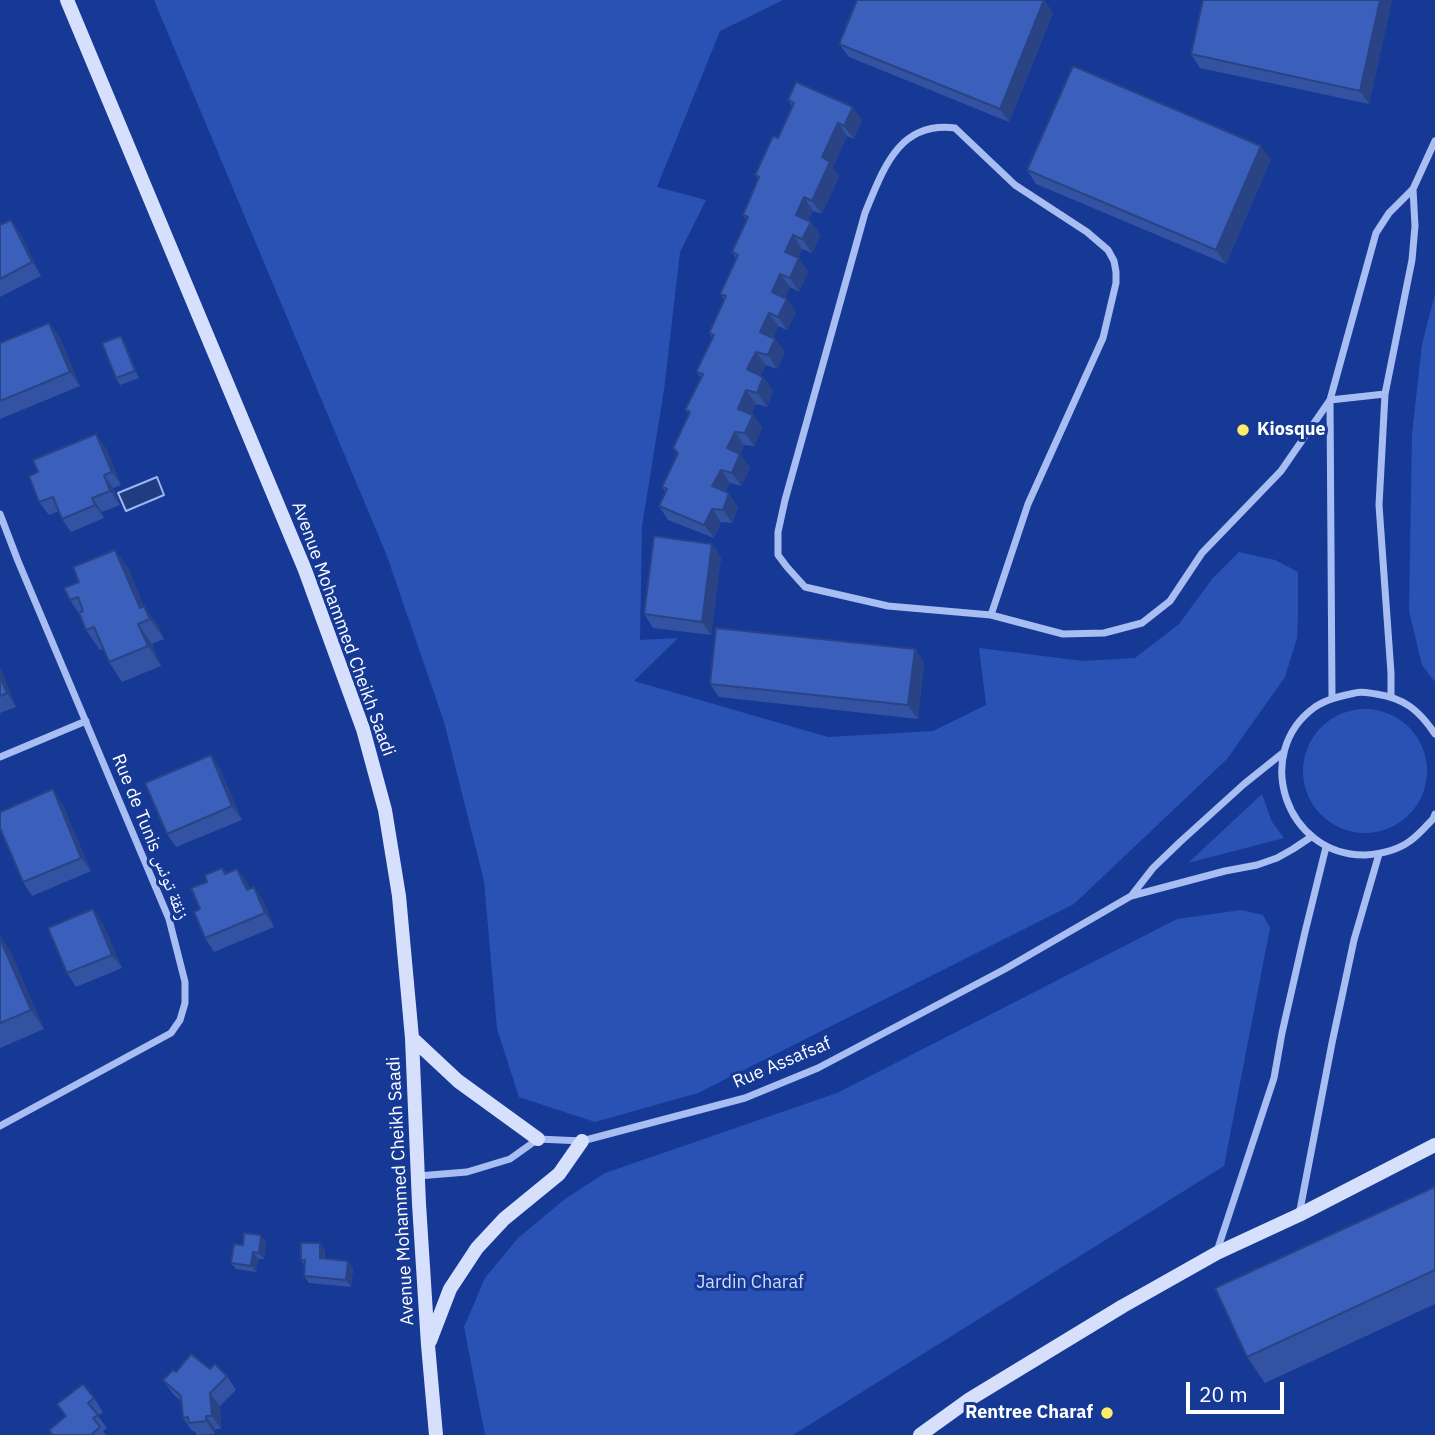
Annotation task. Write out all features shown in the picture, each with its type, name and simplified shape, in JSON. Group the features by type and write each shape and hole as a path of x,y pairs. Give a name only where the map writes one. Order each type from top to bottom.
{"main road":[{"name":"Avenue Mohammed Cheikh Saadi","path":"67,0 305,570 363,729 385,810 399,896 412,1038 428,1345 436,1435"},
{"path":"412,1038 458,1081 538,1139"},
{"path":"428,1345 450,1289 477,1248 504,1220 559,1174 582,1141"},
{"path":"920,1435 970,1399 1216,1253 1299,1215 1435,1145"}],"street":[{"path":"991,615 1028,504 1102,338 1116,272 1108,250 1087,232 1015,185 955,128 931,127 910,136 880,176 865,213 785,500 778,532 778,555 805,587 888,606 991,615 1063,634 1104,634 1142,623 1170,601 1202,553 1281,471 1330,400 1385,394"},
{"path":"1332,698 1330,400 1376,233 1389,213 1413,189 1435,141"},
{"path":"1391,696 1379,505 1385,394 1412,260 1415,226 1413,189"},
{"name":"Rue de Tunis زنقة تونس","path":"0,514 169,919 185,982 185,1003 180,1020 171,1033 0,1126"},
{"path":"1434,817 1410,842 1379,854 1352,855 1326,847 1311,837 1291,813 1282,783 1284,752 1291,735 1301,719 1332,698 1361,691 1391,696 1410,705 1426,720 1435,734"},
{"path":"0,757 86,722"},
{"name":"Rue Assafsaf","path":"1131,896 1153,868 1180,842 1284,752"},
{"name":"Rue Assafsaf","path":"538,1139 582,1141 745,1098 818,1068 1005,969 1131,896 1257,865 1277,858 1311,837"},
{"path":"1216,1253 1274,1077 1326,847"},
{"path":"1299,1215 1354,940 1379,854"},
{"path":"418,1176 467,1172 510,1159 538,1139"}],"green space":[{"path":"154,0 783,0 720,31 657,187 706,200 680,252 664,390 642,526 640,640 678,638 634,681 828,737 933,731 986,705 979,648 1083,661 1135,658 1179,624 1212,579 1239,552 1275,560 1298,572 1297,638 1285,677 1227,759 1074,904 698,1093 595,1122 519,1097 497,1029 484,881 444,722 387,556"},
{"path":"1435,294 1435,682 1422,665 1409,611 1412,434 1422,344"},
{"path":"1365,709 1389,714 1409,727 1422,747 1427,771 1422,795 1409,815 1389,828 1365,833 1341,828 1321,815 1308,795 1303,771 1308,747 1321,727 1341,714"},
{"path":"1262,794 1272,822 1284,838 1188,863"},
{"name":"Jardin Charaf","path":"1241,910 1263,915 1270,928 1224,1166 793,1435 485,1435 464,1327 485,1278 518,1238 565,1199 605,1173 837,1093 1177,919"}],"shaded area":[{"path":"157,477 164,495 126,511 118,493"}],"building":[{"path":"857,0 1044,0 1000,109 839,44"},
{"path":"1203,0 1380,0 1360,91 1191,54"},
{"path":"1073,66 1261,146 1216,250 1027,170"},
{"path":"796,82 853,107 844,126 838,123 822,157 830,162 812,201 804,197 796,215 811,222 802,239 793,235 785,252 799,258 790,278 780,274 772,292 787,299 778,317 769,313 760,332 775,339 768,355 756,352 747,369 763,377 757,393 746,390 738,409 753,415 745,433 735,432 727,448 740,454 732,473 721,470 712,486 729,493 723,510 712,509 704,525 659,506 667,489 662,487 678,453 673,448 690,412 685,410 703,374 696,372 714,335 709,333 726,296 720,294 738,255 732,252 748,217 743,215 759,177 755,175 773,136 778,138 794,103 788,100"},
{"path":"11,220 32,262 0,279 0,225"},
{"path":"49,323 70,372 0,401 0,343"},
{"path":"121,336 135,371 116,378 102,343"},
{"path":"96,434 112,472 104,475 110,491 92,498 95,505 62,519 53,497 39,502 29,476 38,472 33,460"},
{"path":"654,536 712,544 702,622 644,614"},
{"path":"115,550 140,608 144,606 150,619 138,624 148,646 109,662 94,627 86,630 79,613 83,611 78,597 70,600 64,588 79,582 73,567"},
{"path":"716,628 915,649 908,705 710,684"},
{"path":"0,677 7,693 0,696"},
{"path":"211,755 232,806 167,834 145,783"},
{"path":"53,789 81,858 23,882 0,828 0,812"},
{"path":"222,868 225,874 237,869 247,890 254,887 265,913 205,938 194,912 200,909 191,888 207,882 205,875"},
{"path":"93,909 112,955 67,973 48,928"},
{"path":"0,939 31,1010 0,1023"},
{"path":"1435,1187 1435,1270 1247,1357 1215,1288"},
{"path":"244,1233 261,1235 259,1253 253,1252 251,1266 231,1263 234,1244 243,1245"},
{"path":"301,1243 320,1243 320,1258 348,1261 346,1280 304,1276 305,1260 301,1260"},
{"path":"191,1354 210,1369 215,1364 227,1376 210,1393 212,1416 206,1416 206,1421 189,1423 188,1417 183,1418 181,1396 163,1380 173,1370 176,1372"},
{"path":"83,1384 94,1398 88,1403 98,1415 93,1418 100,1427 93,1435 53,1435 49,1430 66,1416 57,1404"}],"place":[{"name":"Kiosque","path":"1243,430"},
{"name":"Rentree Charaf","path":"1107,1413"}]}
